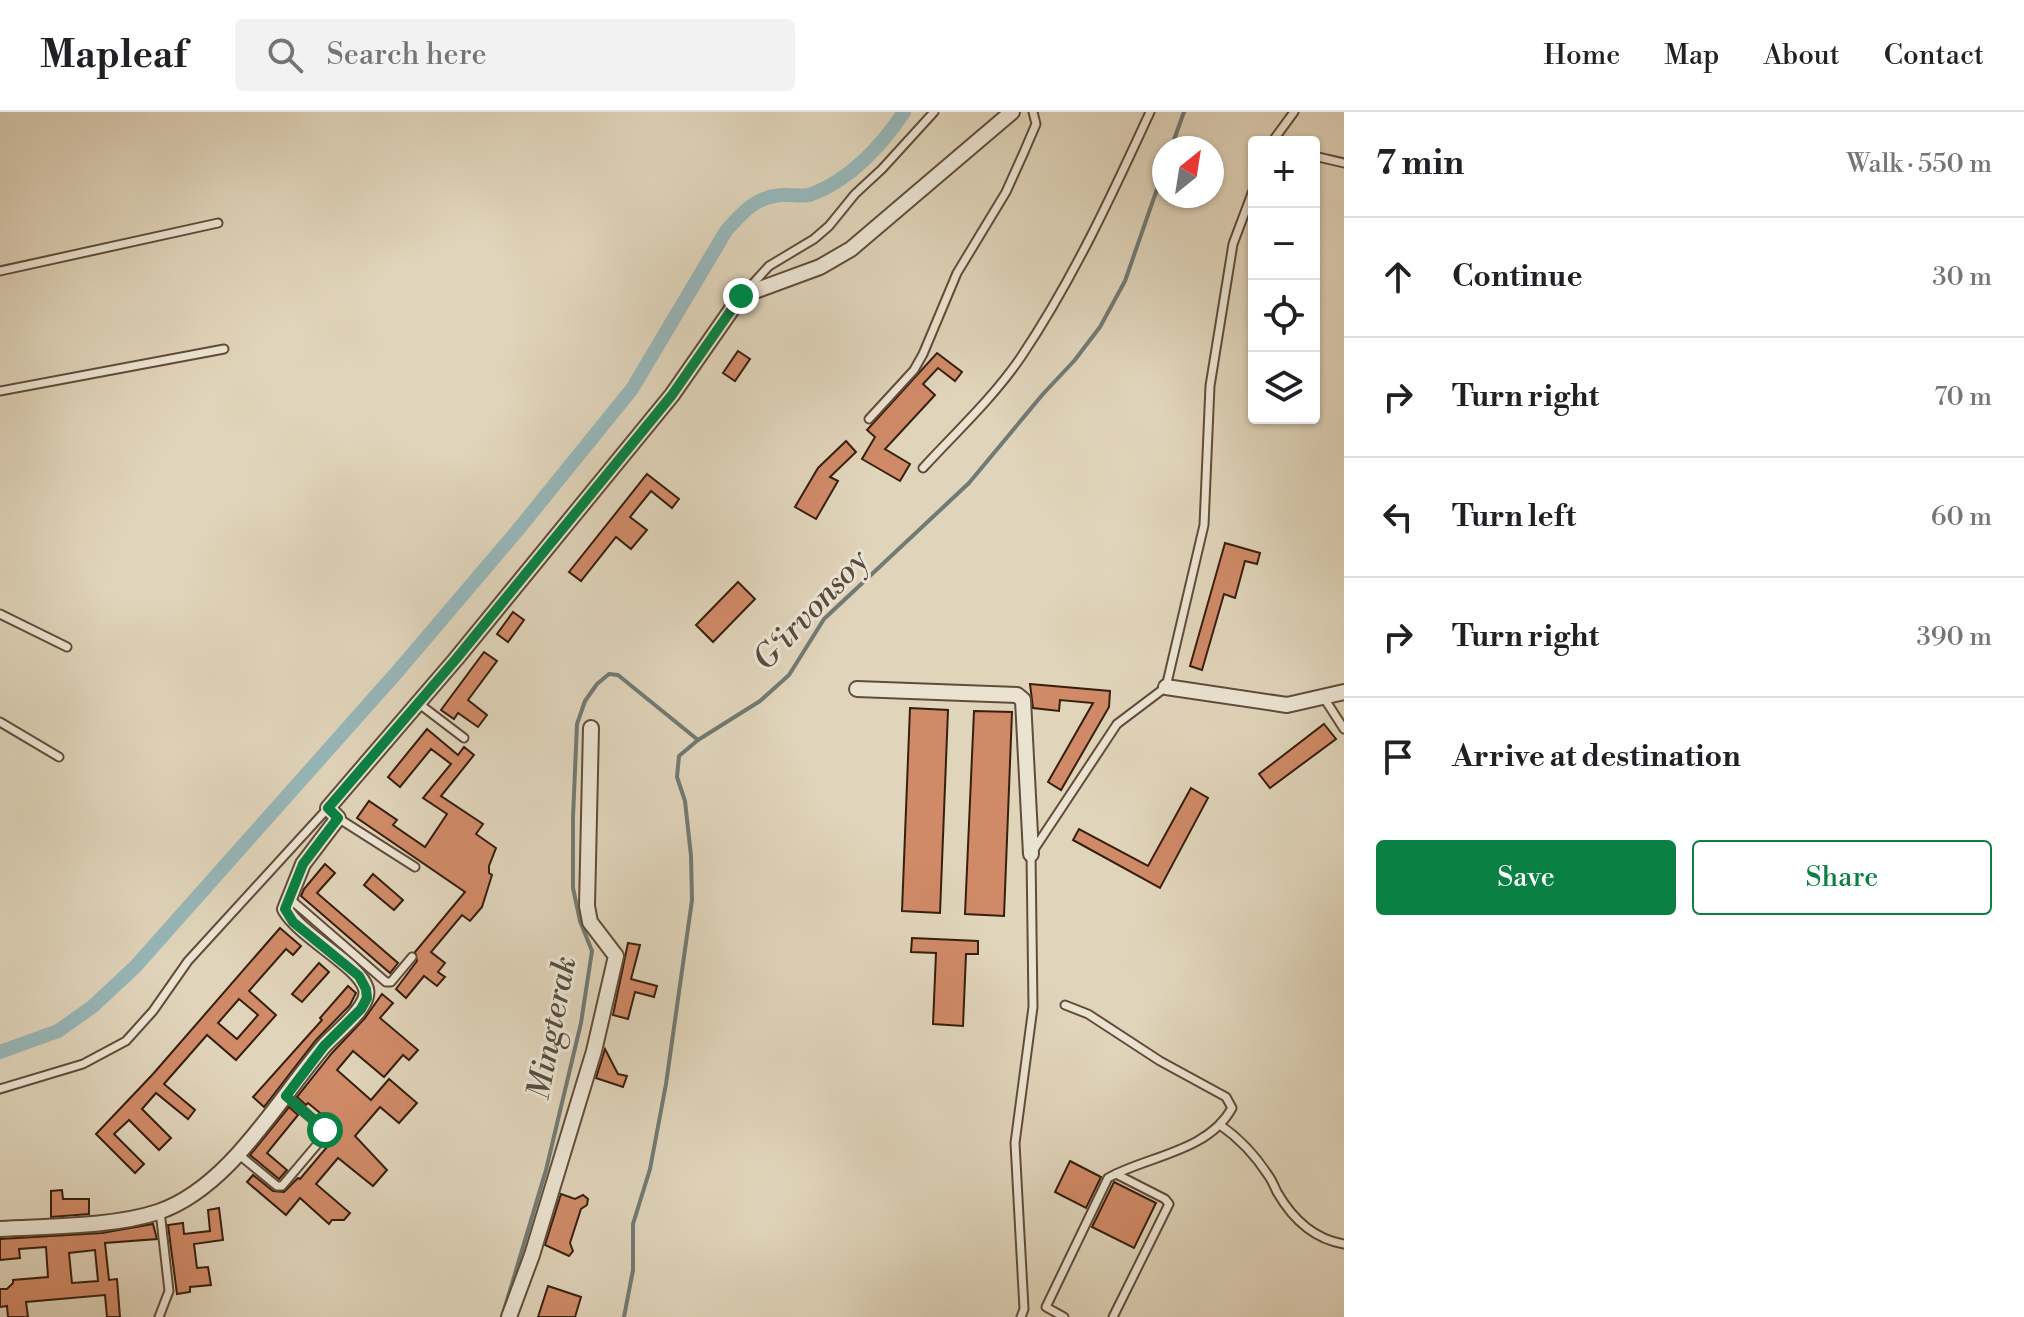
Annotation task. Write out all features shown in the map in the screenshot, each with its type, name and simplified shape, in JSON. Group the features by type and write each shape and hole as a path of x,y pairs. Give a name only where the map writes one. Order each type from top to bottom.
{"street":[{"path":"0,1229 85,1223 144,1216 160,1211 204,1186 237,1153 324,1046 361,1009 367,998 359,976 293,922 285,909 303,864 333,813 418,703 672,395 741,296 820,267 851,249 1012,112"},
{"path":"1166,687 1287,705 1344,692"},
{"path":"857,689 1017,695 1023,700 1031,854"},
{"path":"509,1317 532,1255 594,1051 616,956 590,922 587,906 591,728"}],"lane":[{"path":"741,296 769,266 814,239 829,226 855,194 934,112"},
{"path":"869,419 914,370 923,354 957,273 1006,192 1036,124 1033,112"},
{"path":"923,468 999,386 1021,357 1063,286 1150,112"},
{"path":"1276,136 1294,112"},
{"path":"1320,157 1344,163"},
{"path":"1021,1317 1024,1309 1015,1143 1033,1007 1031,854 1117,724 1166,687 1204,525 1210,386 1233,244 1248,204"},
{"path":"0,271 218,223"},
{"path":"0,391 224,349"},
{"path":"0,614 67,647"},
{"path":"1324,698 1344,729"},
{"path":"418,703 464,738"},
{"path":"0,722 59,757"},
{"path":"0,1089 83,1064 126,1041 153,1011 188,961 333,813 415,867"},
{"path":"289,898 386,982 391,982 412,957"},
{"path":"1064,1317 1046,1307 1108,1178 1173,1152 1220,1125 1232,1108 1226,1097 1160,1061 1088,1014 1065,1005"},
{"path":"237,1153 277,1186 282,1186 326,1134 286,1096"},
{"path":"1220,1125 1236,1136 1249,1151 1299,1222 1314,1234 1344,1244"},
{"path":"1113,1317 1169,1204 1116,1174"},
{"path":"159,1317 169,1291 160,1211"}],"building":[{"path":"738,351 750,359 735,381 723,373"},
{"path":"937,353 962,372 955,381 938,368 923,384 935,395 885,449 910,464 900,481 862,459 875,437 867,430"},
{"path":"846,441 856,452 830,477 838,481 816,519 795,507 818,468"},
{"path":"647,474 679,499 672,508 651,491 630,517 647,530 631,549 616,537 581,581 569,572"},
{"path":"1225,543 1260,553 1257,564 1245,561 1235,598 1224,594 1202,670 1190,666"},
{"path":"738,582 755,599 713,642 696,625"},
{"path":"513,612 524,620 508,642 497,634"},
{"path":"484,652 497,661 468,700 487,715 478,727 458,713 454,719 441,710"},
{"path":"1030,684 1110,691 1109,707 1061,790 1048,782 1093,703 1060,700 1059,711 1033,708"},
{"path":"910,708 948,710 940,913 902,911"},
{"path":"974,711 1012,712 1004,916 965,914"},
{"path":"1324,724 1336,739 1270,788 1259,774"},
{"path":"427,729 458,755 464,747 474,755 441,796 483,824 476,834 496,848 489,866 492,875 482,907 470,921 462,915 431,952 445,963 438,972 445,977 437,986 424,976 406,998 396,989 417,961 415,952 465,892 357,818 369,801 397,820 393,825 425,847 447,814 423,798 451,764 431,749 400,787 388,777"},
{"path":"1191,788 1208,798 1160,888 1073,840 1079,829 1148,866"},
{"path":"325,864 335,873 317,893 398,963 390,973 301,896"},
{"path":"373,874 403,900 394,910 364,885"},
{"path":"280,928 301,946 293,955 286,949 249,991 276,1015 236,1060 207,1035 164,1084 195,1110 188,1119 156,1093 142,1109 171,1138 159,1150 129,1120 114,1134 144,1164 135,1173 96,1134 153,1074","holes":["239,999 258,1015 237,1039 218,1023"]},
{"path":"912,938 978,941 978,954 966,954 963,1026 933,1024 936,953 911,952"},
{"path":"628,943 640,945 631,979 657,986 654,997 635,992 628,1019 613,1015"},
{"path":"319,963 329,972 302,1002 292,994"},
{"path":"348,986 356,993 350,1005 316,1040 264,1107 253,1097"},
{"path":"382,994 393,1003 380,1018 418,1050 409,1060 403,1055 384,1077 353,1051 337,1070 371,1100 389,1079 417,1103 399,1123 380,1107 355,1136 387,1170 373,1186 338,1158 316,1184 350,1213 344,1220 332,1220 329,1224 300,1198 286,1215 247,1182 253,1175 273,1191 284,1192 300,1179 327,1147 325,1145 337,1127 297,1097"},
{"path":"605,1049 618,1074 627,1076 623,1087 596,1078"},
{"path":"289,1107 298,1115 267,1153 287,1170 279,1179 250,1155"},
{"path":"1070,1161 1101,1177 1086,1208 1055,1192"},
{"path":"1114,1182 1156,1203 1134,1248 1092,1227"},
{"path":"62,1190 63,1199 89,1199 89,1214 51,1217 51,1191"},
{"path":"561,1194 575,1199 583,1195 588,1199 587,1205 581,1209 570,1243 573,1251 569,1256 545,1245"},
{"path":"219,1208 223,1240 194,1244 197,1268 208,1267 211,1285 190,1287 190,1292 177,1294 168,1225 183,1223 184,1234 210,1231 208,1210"},
{"path":"153,1224 157,1239 105,1243 109,1280 117,1279 120,1317 107,1317 105,1295 26,1302 28,1317 8,1317 7,1306 0,1307 0,1289 7,1289 13,1280 48,1277 46,1247 19,1249 20,1258 0,1260 0,1239 102,1233","holes":["95,1250 98,1281 72,1283 69,1253"]},
{"path":"548,1286 581,1297 575,1317 538,1317"}],"waterway":[{"path":"0,1052 58,1031 92,1007 135,967 398,671 632,389 726,231 739,216 760,200 778,195 809,195 839,180 875,149 904,112"},
{"name":"G‘irvonsoy","path":"1175,136 1184,112"},
{"name":"G‘irvonsoy","path":"624,1317 633,1270 633,1224 650,1169 666,1084 692,900 685,801 677,777 679,756 698,740 760,701 789,675 824,619 969,483 1074,361 1100,327 1125,281 1152,203"},
{"name":"Mingterak","path":"502,1317 546,1170 581,1023 592,951 580,921 573,888 577,724 585,701 597,684 609,674 618,675 698,740"}],"route":[{"path":"325,1130 286,1096 324,1046 361,1009 367,998 366,989 359,976 293,922 285,909 303,864 338,818 328,808 456,659 672,395 741,296"}]}
